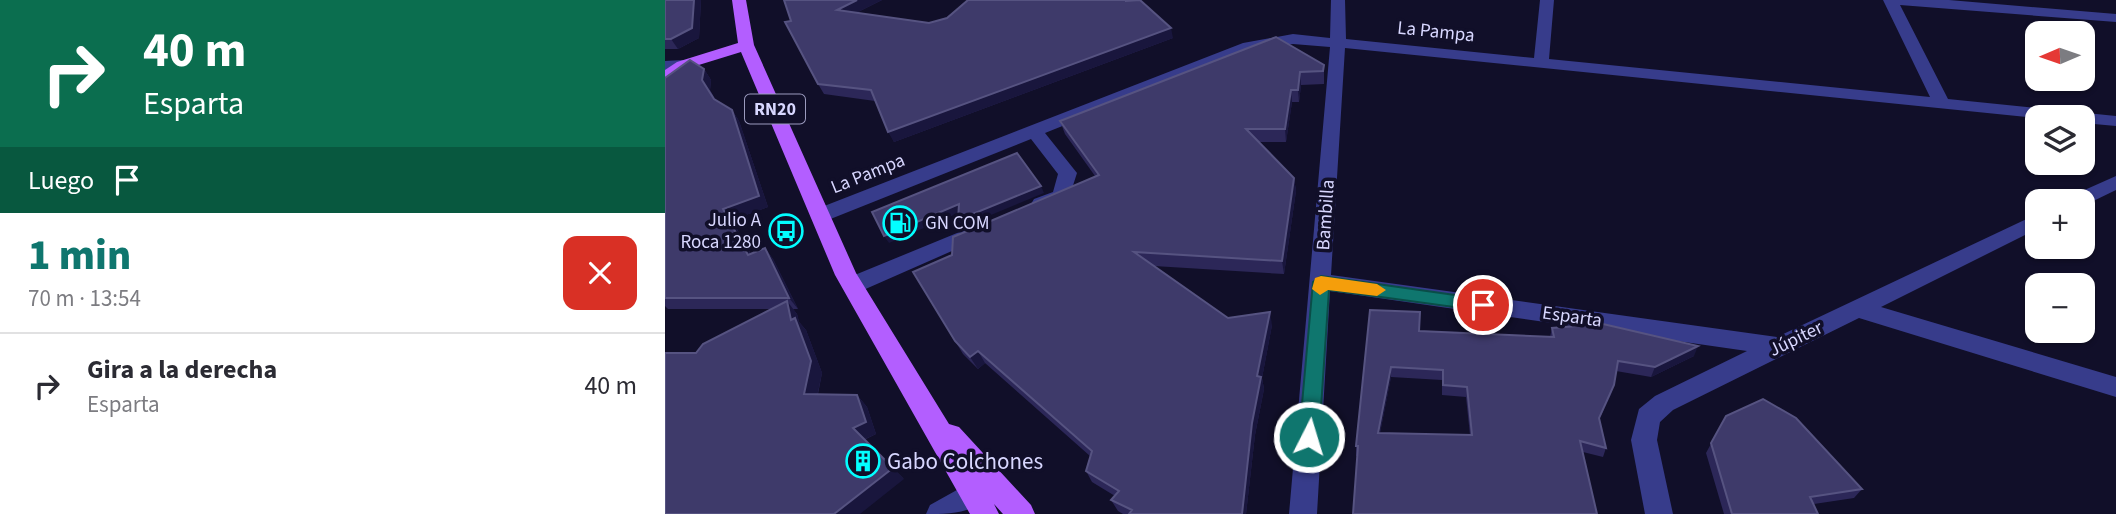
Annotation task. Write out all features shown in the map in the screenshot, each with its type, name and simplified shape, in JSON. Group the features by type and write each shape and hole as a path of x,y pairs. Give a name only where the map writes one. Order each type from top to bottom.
{"main road":[{"name":"RN20","path":"739,0 746,45 853,285 928,411 979,504"},
{"path":"665,77 683,65 746,45"},
{"name":"RN20","path":"928,411 1021,514"}],"street":[{"name":"Bambilla","path":"1303,514 1338,43 1338,0"},
{"path":"1541,63 1547,0"},
{"path":"1892,0 2116,18"},
{"path":"1892,0 1942,104"},
{"name":"La Pampa","path":"821,215 1249,46 1293,39 2025,112"},
{"path":"665,66 683,65"},
{"path":"2095,119 2116,121"},
{"path":"1024,212 1061,196 1067,183 1068,173 1034,131"},
{"path":"2095,192 2116,182"},
{"path":"853,285 999,222"},
{"name":"Júpiter","path":"1659,514 1644,440 1648,417 1664,403 2025,227"},
{"name":"Esparta","path":"1321,282 1781,347"},
{"path":"1859,309 2116,387"},
{"path":"940,514 979,504"}],"building":[{"path":"665,0 694,0 692,28 671,39 665,39"},
{"path":"784,0 857,0 837,10 929,23 947,18 968,0 1140,0 1171,28 888,132 871,90 818,84 785,22 791,21"},
{"path":"1276,37 1324,65 1323,71 1300,72 1298,90 1291,90 1285,129 1246,129 1294,178 1282,261 1134,252 1228,318 1270,312 1257,376 1261,377 1252,423 1242,514 1129,514 1132,510 1111,500 1119,491 1086,471 1092,451 978,351 970,357 955,341 913,272 952,255 953,237 1099,175 1060,121"},
{"path":"690,60 704,69 702,80 714,99 732,110 759,196 723,209 748,255 765,248 789,298 665,298 665,78"},
{"path":"1017,153 1041,186 958,220 959,204 884,236 872,212"},
{"path":"787,301 791,320 795,318 811,361 804,394 857,395 866,422 853,428 893,468 834,514 665,514 665,353 696,353 703,344"},
{"path":"1370,310 1420,312 1419,331 1554,337 1552,328 1603,324 1698,346 1655,367 1618,361 1614,385 1599,418 1606,448 1580,441 1597,514 1353,514 1356,446","holes":["1391,367 1443,370 1443,385 1467,387 1472,435 1378,433"]},
{"path":"1763,399 1796,418 1862,489 1810,497 1818,514 1732,514 1711,443 1726,416"}],"slow traffic":[{"path":"1320,289 1321,282 1377,290"}],"place":[{"name":"GN COM","path":"900,223"},
{"name":"Julio A Roca 1280","path":"786,231"},
{"name":"Gabo Colchones","path":"863,461"}],"route":[{"path":"1309,437 1321,282 1483,305"}]}
